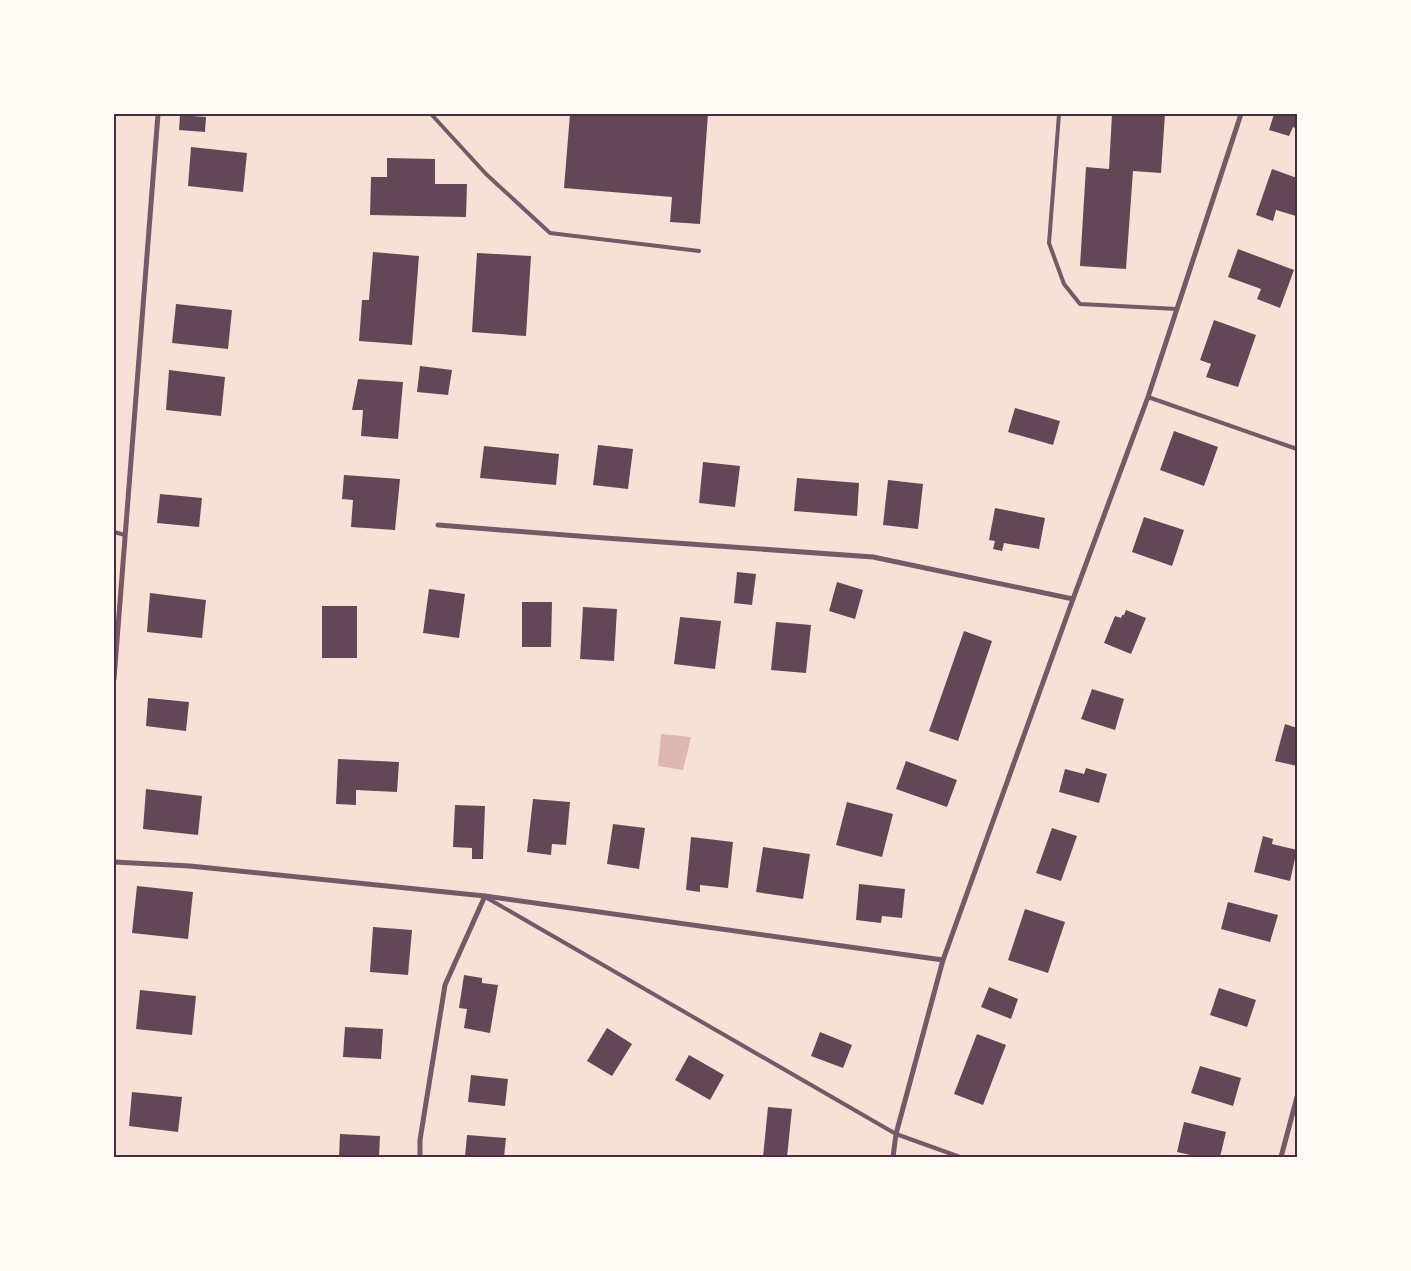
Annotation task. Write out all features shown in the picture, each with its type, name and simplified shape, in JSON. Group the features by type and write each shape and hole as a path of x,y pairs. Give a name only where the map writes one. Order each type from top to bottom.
{"street":[{"path":"114,679 158,114"},
{"path":"893,1157 896,1134 943,960 1148,397 1241,114"},
{"path":"438,525 874,557 1073,599"},
{"path":"114,862 190,866 485,896 943,960"},
{"path":"420,1157 420,1140 445,985 485,896"},
{"path":"1281,1157 1297,1097"}],"lane":[{"path":"431,114 486,174 550,233 699,251"},
{"path":"1059,114 1049,243 1064,284 1080,304 1177,309"},
{"path":"1148,397 1297,449"},
{"path":"114,532 125,535"},
{"path":"485,896 896,1134 960,1157"}],"shaded area":[{"path":"661,734 691,737 683,770 658,766"}],"building":[{"path":"570,114 708,114 700,224 670,222 672,197 564,188"},
{"path":"1112,114 1165,114 1161,173 1133,171 1126,269 1080,266 1086,167 1109,169"},
{"path":"1274,114 1297,114 1297,129 1293,127 1289,136 1269,130"},
{"path":"180,115 206,117 205,132 179,130"},
{"path":"191,147 247,153 243,192 188,186"},
{"path":"387,158 435,159 435,184 467,184 466,217 370,215 371,177 387,177"},
{"path":"1272,169 1297,178 1296,216 1276,210 1273,221 1256,215"},
{"path":"1238,249 1294,270 1280,308 1257,299 1261,289 1228,277"},
{"path":"373,252 419,256 412,345 359,341 362,300 369,300"},
{"path":"477,253 531,256 526,336 472,332"},
{"path":"176,304 232,310 228,349 172,343"},
{"path":"1214,320 1256,335 1238,387 1206,377 1211,364 1200,360"},
{"path":"420,366 452,370 448,395 417,392"},
{"path":"169,370 225,377 221,416 166,410"},
{"path":"358,379 403,382 398,439 361,436 363,410 352,410"},
{"path":"1015,408 1060,421 1053,445 1008,432"},
{"path":"1174,431 1218,447 1204,486 1160,470"},
{"path":"598,445 633,449 628,489 593,485"},
{"path":"484,446 559,454 556,485 480,478"},
{"path":"703,462 740,466 735,507 699,503"},
{"path":"344,475 400,479 395,530 351,527 353,500 342,499"},
{"path":"797,478 859,483 857,516 794,511"},
{"path":"888,480 923,484 918,529 883,525"},
{"path":"160,494 202,498 199,527 157,523"},
{"path":"995,508 1045,518 1039,549 1004,543 1002,551 993,549 995,541 989,540"},
{"path":"1144,517 1184,530 1172,566 1132,552"},
{"path":"737,572 756,574 752,605 734,603"},
{"path":"837,582 863,590 855,619 829,611"},
{"path":"429,589 465,594 459,638 423,633"},
{"path":"150,593 206,600 202,638 147,632"},
{"path":"522,602 552,602 551,647 522,647"},
{"path":"322,606 357,606 357,658 322,658"},
{"path":"583,607 617,609 614,661 580,659"},
{"path":"1126,610 1146,618 1131,654 1104,643 1115,616 1121,618"},
{"path":"680,617 721,621 715,669 674,664"},
{"path":"776,622 811,625 806,673 771,670"},
{"path":"964,631 992,641 958,741 929,731"},
{"path":"1092,689 1124,699 1115,730 1081,719"},
{"path":"148,698 189,702 186,731 146,726"},
{"path":"1285,724 1297,728 1297,766 1275,761"},
{"path":"338,759 399,762 397,792 356,790 356,805 336,804"},
{"path":"906,761 957,780 947,807 896,789"},
{"path":"1086,768 1107,774 1099,803 1059,792 1065,769 1084,774"},
{"path":"146,789 202,796 198,835 143,829"},
{"path":"533,799 570,802 566,845 552,844 551,855 527,852"},
{"path":"847,802 893,814 882,857 836,845"},
{"path":"455,805 485,806 483,859 472,859 472,848 453,847"},
{"path":"613,824 645,828 639,869 607,864"},
{"path":"1052,828 1077,836 1061,881 1036,873"},
{"path":"1263,836 1273,839 1272,844 1297,850 1290,881 1254,872"},
{"path":"691,837 733,842 728,888 700,885 700,892 686,890"},
{"path":"763,847 810,854 803,899 756,892"},
{"path":"859,884 905,889 902,918 882,916 881,923 856,920"},
{"path":"137,886 193,892 188,939 132,933"},
{"path":"1228,902 1278,915 1270,942 1221,929"},
{"path":"1025,909 1065,922 1048,973 1008,960"},
{"path":"373,927 412,930 408,975 370,972"},
{"path":"464,975 482,978 482,983 498,985 490,1033 464,1028 467,1009 459,1008"},
{"path":"989,987 1018,999 1011,1019 981,1007"},
{"path":"1219,988 1256,1000 1247,1027 1210,1015"},
{"path":"140,990 196,996 192,1035 136,1029"},
{"path":"345,1027 383,1029 381,1059 343,1057"},
{"path":"607,1028 632,1044 612,1076 587,1061"},
{"path":"820,1032 852,1045 843,1068 811,1056"},
{"path":"977,1034 1006,1045 983,1105 954,1094"},
{"path":"689,1055 724,1075 710,1100 675,1080"},
{"path":"1200,1066 1241,1078 1233,1106 1191,1093"},
{"path":"471,1075 508,1079 505,1106 468,1102"},
{"path":"132,1092 182,1097 178,1132 129,1126"},
{"path":"768,1107 792,1109 787,1157 763,1157"},
{"path":"1184,1122 1226,1132 1220,1157 1199,1157 1177,1152"},
{"path":"340,1134 380,1136 379,1157 339,1157"},
{"path":"467,1135 506,1138 504,1157 465,1157"}]}
